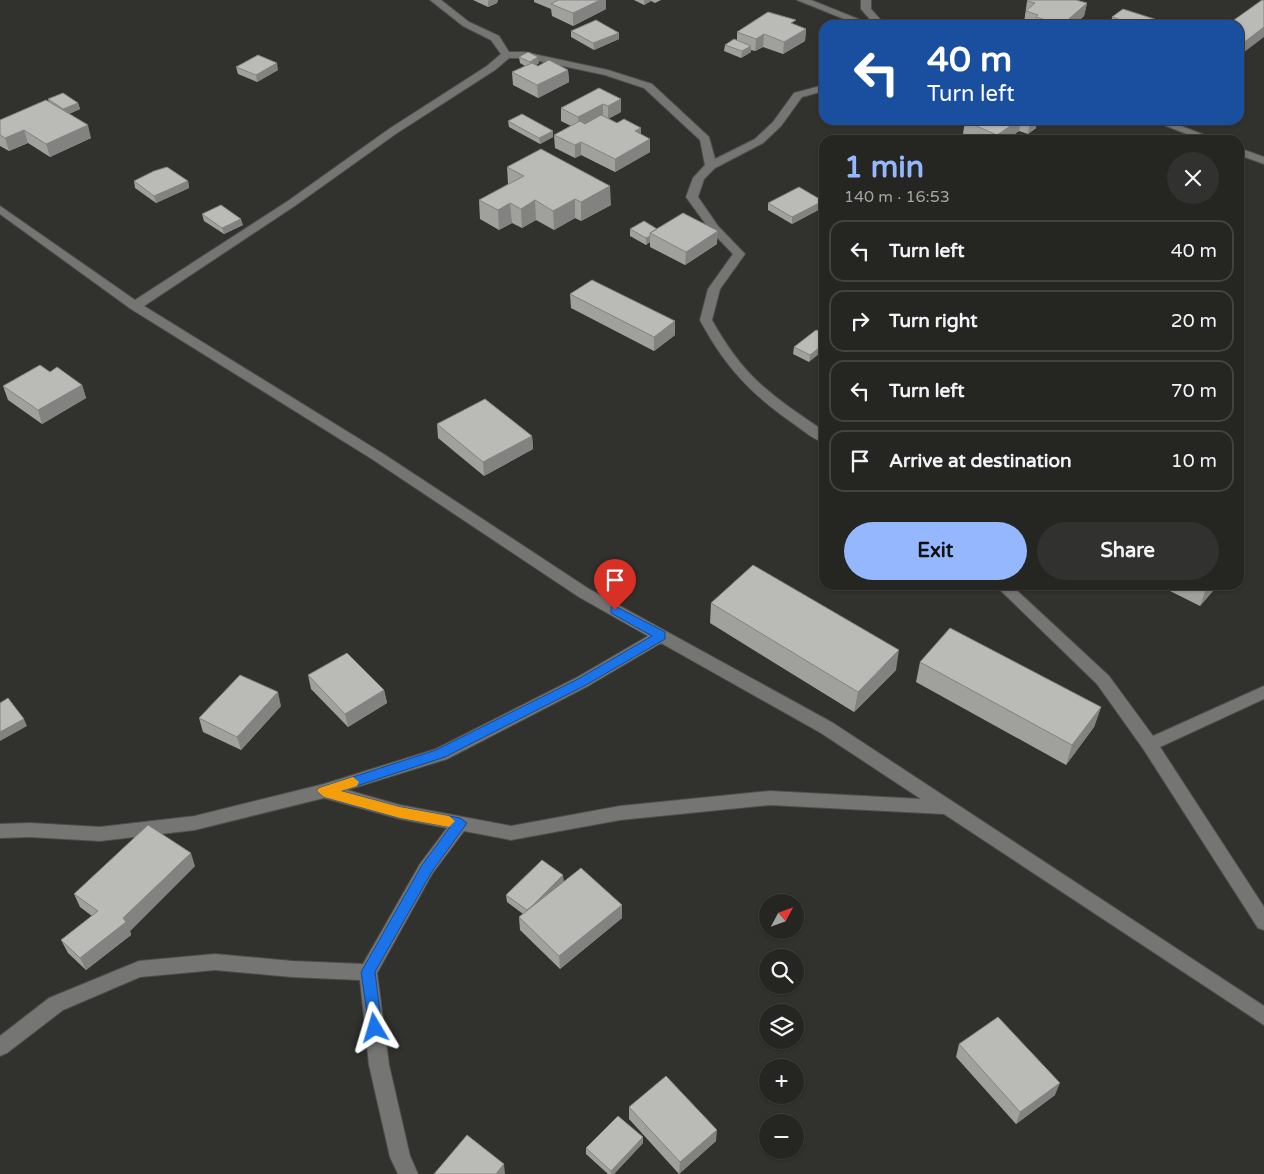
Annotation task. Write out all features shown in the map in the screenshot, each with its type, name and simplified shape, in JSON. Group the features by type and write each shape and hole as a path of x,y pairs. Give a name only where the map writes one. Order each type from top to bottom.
{"street":[{"path":"435,0 466,24 495,38 506,55"},
{"path":"802,0 855,20"},
{"path":"866,0 866,10 875,20"},
{"path":"135,306 292,203 392,131 491,68 506,55 524,55 608,73 648,86 705,139 711,166"},
{"path":"819,90 798,96 777,124 760,141 711,166 699,178 692,197 714,228 739,254 714,289 706,320 724,351 751,384 776,405 819,435"},
{"path":"1170,125 1198,135"},
{"path":"1244,153 1264,161"},
{"path":"0,209 135,306 377,456 584,593 827,728 1264,1016"},
{"path":"1007,590 1103,680 1150,745 1264,922"},
{"path":"0,831 30,830 100,834 195,823 324,791 440,754 582,682 661,636"},
{"path":"1150,745 1264,692"},
{"path":"324,791 400,812 511,833 620,813 770,798 946,807"},
{"path":"408,1174 400,1157 379,1065 368,972 426,869 460,823"},
{"path":"0,1047 56,1004 139,969 214,962 292,969 368,972"}],"building":[{"path":"558,0 600,0 573,13 551,4"},
{"path":"1076,0 1087,3 1068,20 1046,20 1026,11 1035,3 1027,1"},
{"path":"1264,0 1264,27 1244,42 1244,20 1234,20"},
{"path":"1123,9 1157,20 1121,20 1112,17"},
{"path":"768,12 796,20 791,23 806,29 784,42 764,34 756,39 737,32"},
{"path":"596,20 619,33 593,43 571,31"},
{"path":"734,39 751,46 742,51 725,45"},
{"path":"528,52 538,57 530,62 519,57"},
{"path":"258,55 277,63 256,75 236,67"},
{"path":"549,60 568,70 537,85 512,72 532,63 538,66"},
{"path":"599,88 621,99 608,106 603,104 578,117 561,108"},
{"path":"63,93 78,103 63,109 48,99"},
{"path":"46,100 88,125 46,144 24,130 5,138 0,135 0,120"},
{"path":"522,114 553,131 539,138 508,121"},
{"path":"601,115 617,123 624,119 641,128 635,131 650,139 615,159 581,142 575,145 554,135 580,121 585,124"},
{"path":"974,125 1012,125 997,135"},
{"path":"541,149 610,186 581,202 575,199 553,211 535,200 521,209 510,203 498,210 479,200 524,176 507,167"},
{"path":"167,167 188,181 154,196 134,181 154,171"},
{"path":"799,187 819,199 819,203 792,217 768,203"},
{"path":"221,205 241,219 222,228 202,214"},
{"path":"683,213 718,231 686,252 650,233"},
{"path":"644,221 657,229 646,238 630,229"},
{"path":"592,280 675,321 654,337 570,294"},
{"path":"816,330 819,331 819,348 810,355 794,347"},
{"path":"40,365 50,372 57,367 82,385 38,410 3,386"},
{"path":"485,399 532,436 483,462 437,424"},
{"path":"753,565 899,650 858,692 711,603"},
{"path":"950,628 1101,707 1072,745 920,662"},
{"path":"347,653 384,690 345,714 308,675"},
{"path":"240,675 278,692 237,737 199,718"},
{"path":"8,698 24,719 0,732 0,703"},
{"path":"148,825 191,853 123,918 126,922 80,958 61,940 98,911 74,894"},
{"path":"542,860 563,875 527,910 506,895"},
{"path":"581,868 622,905 559,956 519,917"},
{"path":"998,1017 1060,1083 1020,1112 959,1044"},
{"path":"666,1076 717,1130 680,1162 629,1107"},
{"path":"618,1116 643,1137 611,1171 586,1148"},
{"path":"467,1135 504,1164 496,1174 434,1174"}],"slow traffic":[{"path":"353,782 324,791 400,812 449,821"}],"route":[{"path":"375,1028 368,972 397,924 426,869 460,823 400,812 324,791 440,754 582,682 661,636 615,610"}]}
